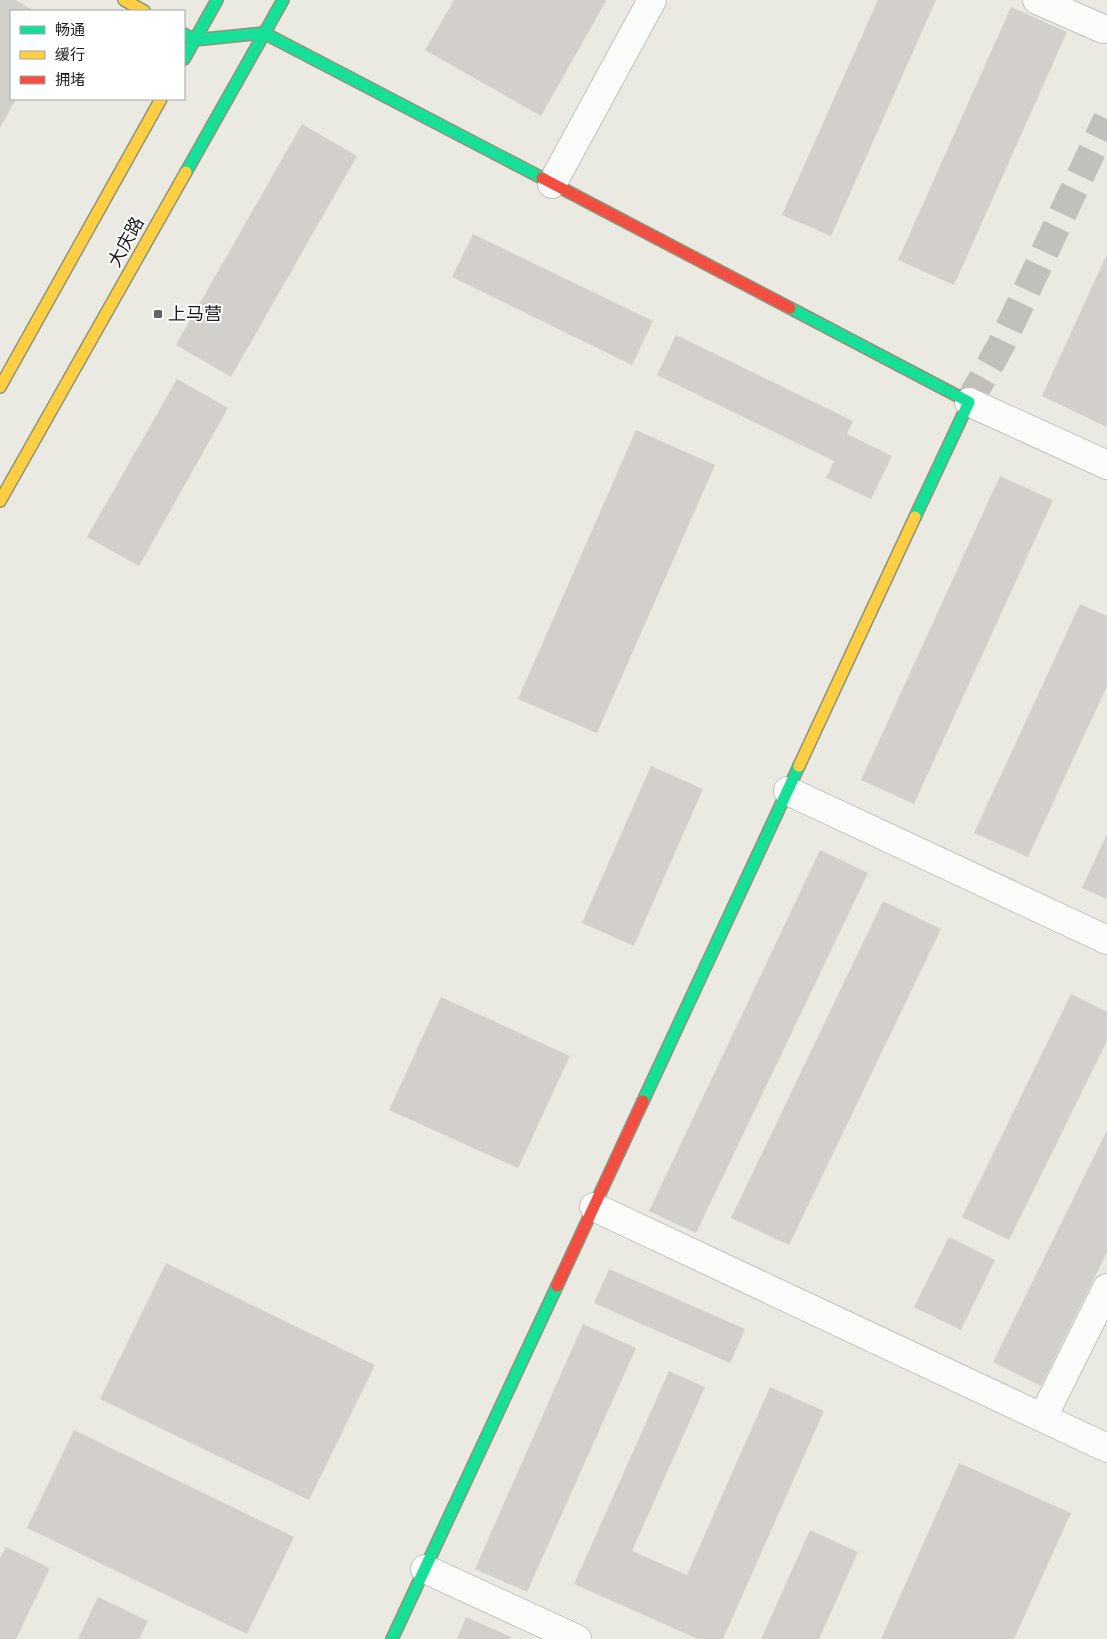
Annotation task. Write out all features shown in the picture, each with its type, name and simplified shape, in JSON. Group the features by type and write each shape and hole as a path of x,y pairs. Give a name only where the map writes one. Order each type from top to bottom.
{"street":[{"path":"124,0 142,10"},
{"path":"185,55 189,37 217,0"},
{"name":"大庆路","path":"0,501 283,0"},
{"path":"552,184 652,0"},
{"path":"1037,0 1103,29"},
{"path":"189,37 264,34 969,402 1107,465"},
{"path":"0,387 160,100"},
{"path":"392,1639 969,402"},
{"path":"788,791 1107,940"},
{"path":"594,1207 1107,1448"},
{"path":"1043,1417 1107,1288"},
{"path":"424,1569 577,1639"}],"building":[{"path":"0,0 15,0 33,10 10,10 10,100 15,100 0,128"},
{"path":"454,0 606,1 541,116 425,50"},
{"path":"878,0 936,0 831,236 782,215"},
{"path":"1011,7 1067,32 954,285 898,260"},
{"path":"302,124 357,156 231,377 176,345"},
{"path":"473,234 653,321 632,365 452,277"},
{"path":"1107,254 1107,427 1042,396"},
{"path":"676,335 853,421 847,434 892,456 871,499 826,478 834,461 657,375"},
{"path":"177,379 228,408 139,566 87,537"},
{"path":"636,430 715,465 597,733 518,699"},
{"path":"1000,476 1053,500 914,804 861,780"},
{"path":"1080,604 1107,616 1107,686 1028,857 974,833"},
{"path":"651,766 703,789 634,946 582,923"},
{"path":"1107,834 1107,899 1082,888"},
{"path":"820,850 868,873 696,1233 649,1211"},
{"path":"883,901 941,929 789,1245 731,1218"},
{"path":"1071,994 1107,1012 1107,1041 1009,1240 962,1217"},
{"path":"441,997 570,1056 518,1168 389,1110"},
{"path":"1107,1130 1107,1252 1041,1386 993,1362"},
{"path":"949,1237 995,1260 961,1330 914,1307"},
{"path":"166,1263 375,1365 309,1500 100,1399"},
{"path":"609,1269 745,1329 730,1363 594,1303"},
{"path":"583,1324 636,1348 527,1592 475,1569"},
{"path":"669,1371 705,1387 632,1551 687,1575 770,1387 824,1411 723,1639 698,1639 574,1584"},
{"path":"74,1430 294,1537 247,1634 27,1528"},
{"path":"959,1463 1071,1513 1014,1639 881,1639"},
{"path":"810,1530 858,1552 819,1639 761,1639"},
{"path":"6,1547 50,1568 16,1639 0,1639 0,1558"},
{"path":"98,1597 148,1621 139,1639 78,1639"},
{"path":"466,1617 511,1637 510,1639 457,1639"}],"tunnel":[{"path":"969,402 1001,345 1107,119"}],"traffic: fast":[{"path":"185,57 217,0"},
{"path":"186,172 283,0"},
{"path":"185,35 194,40 264,33 542,178"},
{"path":"790,308 969,402 915,517"},
{"path":"643,1101 799,766"},
{"path":"392,1639 557,1286"}],"traffic: slow":[{"path":"124,0 142,10"},
{"path":"0,387 160,100"},
{"path":"0,501 186,172"},
{"path":"799,766 915,517"}],"traffic: jam":[{"path":"542,178 790,308"},
{"path":"557,1286 643,1101"}],"place":[{"name":"上马营","path":"158,314"}]}
